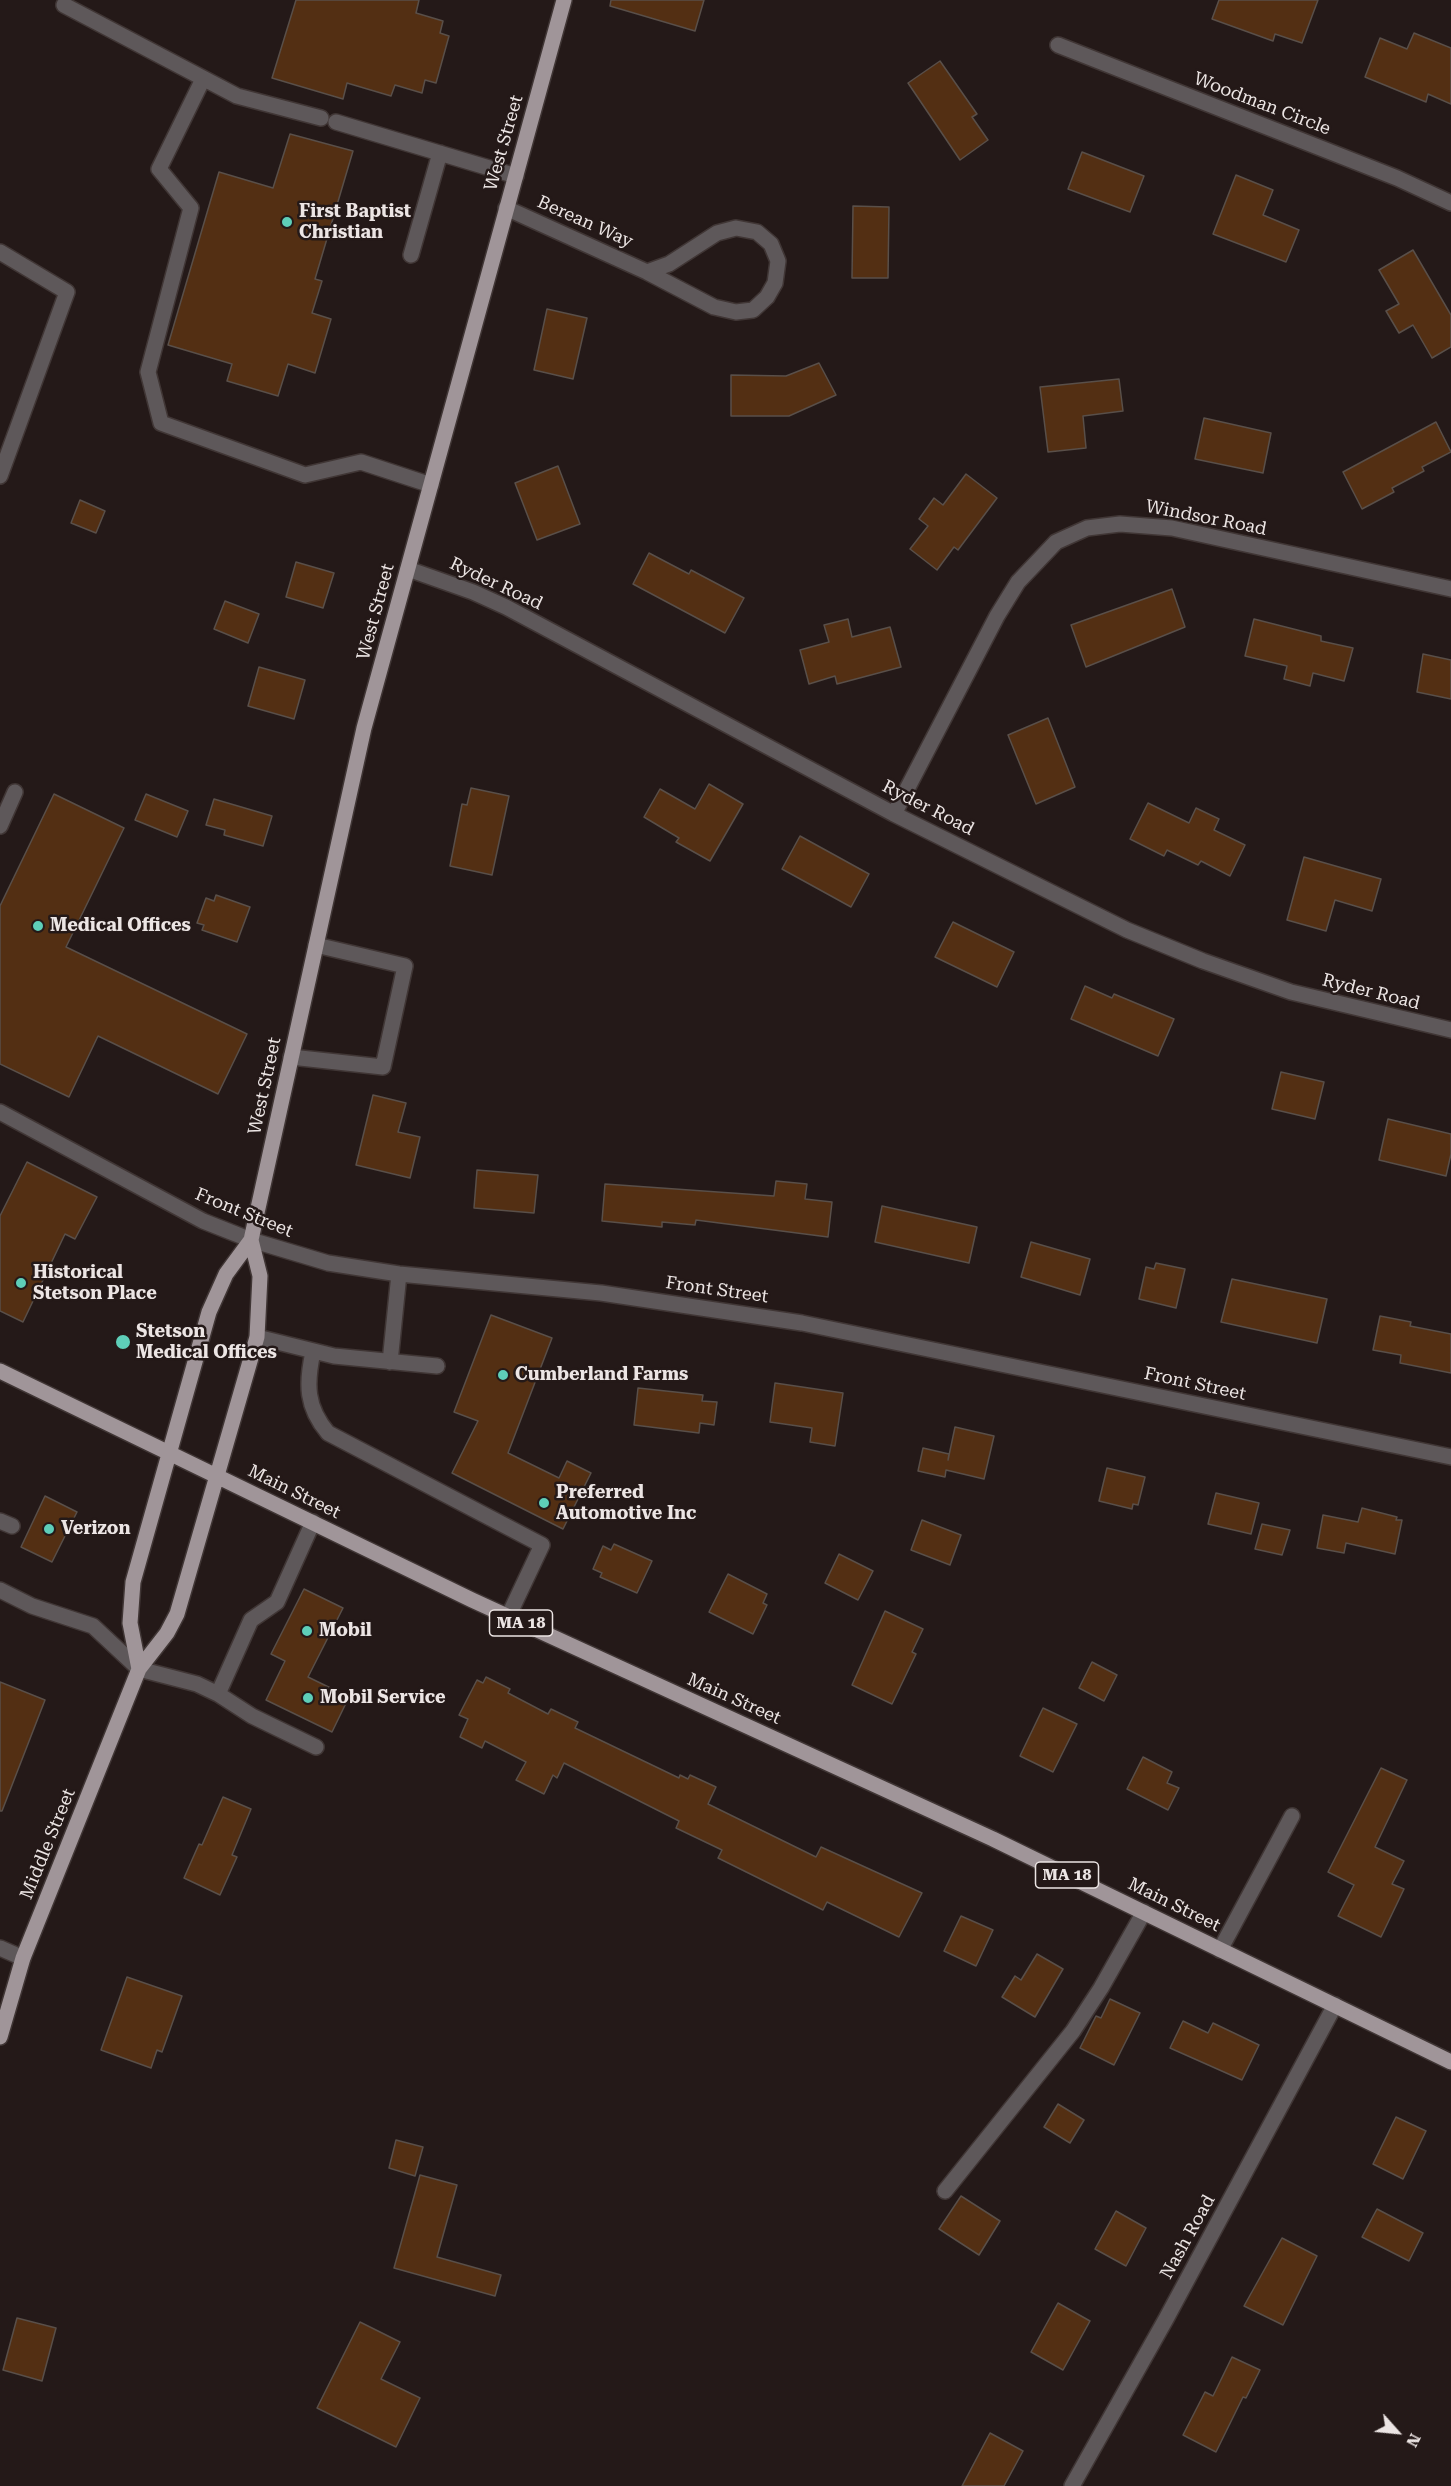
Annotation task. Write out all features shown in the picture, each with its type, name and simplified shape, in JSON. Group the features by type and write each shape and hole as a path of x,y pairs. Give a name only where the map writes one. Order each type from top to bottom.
{"main road":[{"name":"West Street","path":"251,1240 355,766 564,0"},
{"name":"Middle Street","path":"0,2037 23,1958 140,1669 177,1614 257,1337 260,1276 251,1240"},
{"path":"140,1669 130,1623 130,1602 209,1312 226,1274 251,1240"},
{"name":"Main Street","path":"0,1371 508,1617 944,1815 1451,2062"}],"street":[{"path":"64,5 237,96 321,118"},
{"name":"Woodman Circle","path":"1058,45 1397,178 1451,203"},
{"path":"203,79 159,169 190,208 148,372 161,423 305,475 361,462 431,484"},
{"path":"336,122 516,176"},
{"path":"411,255 440,153"},
{"name":"Berean Way","path":"506,208 647,272 714,307 736,312 753,310 767,297 775,283 778,261 771,244 757,232 735,228 717,233 669,264 647,272"},
{"path":"0,252 67,292 0,476"},
{"name":"Windsor Road","path":"894,814 997,616 1018,582 1056,542 1087,528 1120,524 1172,528 1451,589"},
{"name":"Ryder Road","path":"408,568 506,607 894,814 1127,930 1203,961 1291,992 1451,1030"},
{"path":"0,826 15,792"},
{"path":"291,1057 383,1067 405,966 316,945"},
{"name":"Front Street","path":"1,1116 203,1221 251,1240 318,1261 399,1274 601,1293 802,1323 1451,1457"},
{"path":"390,1362 399,1274"},
{"path":"257,1337 313,1352 437,1366"},
{"path":"313,1352 307,1384 309,1399 318,1422 328,1433 542,1545 508,1617"},
{"path":"218,1694 251,1620 277,1602 313,1522"},
{"path":"0,1590 32,1606 93,1626 140,1669 197,1684 218,1694 252,1716 316,1747"},
{"path":"1220,1950 1292,1816"},
{"path":"945,2191 1073,2031 1101,1988 1144,1912"},
{"path":"0,1948 23,1958"},
{"name":"Nash Road","path":"1072,2486 1166,2319 1335,2005"}],"building":[{"path":"296,0 419,0 416,13 443,21 440,33 449,36 436,83 425,80 422,93 395,85 391,96 347,83 343,99 272,78"},
{"path":"611,0 704,0 695,31 610,6"},
{"path":"1219,0 1318,0 1302,43 1275,34 1273,41 1212,19"},
{"path":"1414,33 1451,48 1451,104 1428,94 1426,102 1365,77 1380,38 1407,49"},
{"path":"940,61 977,114 972,117 988,140 960,160 908,83"},
{"path":"290,134 353,151 315,279 322,281 312,313 331,319 315,373 288,364 278,396 227,381 232,364 168,345 219,172 273,188"},
{"path":"1082,152 1144,176 1130,212 1068,189"},
{"path":"1236,175 1273,190 1263,215 1299,230 1286,262 1213,234"},
{"path":"853,206 889,207 888,278 852,278"},
{"path":"1413,250 1451,315 1451,347 1432,358 1413,325 1399,333 1386,311 1399,304 1379,270"},
{"path":"547,309 587,318 573,379 534,370"},
{"path":"819,363 836,395 789,416 731,416 731,375 786,376"},
{"path":"1119,379 1123,411 1083,416 1086,448 1048,452 1040,387"},
{"path":"1204,418 1271,433 1263,473 1195,459"},
{"path":"1436,422 1451,452 1422,467 1424,471 1392,488 1394,492 1362,509 1343,472"},
{"path":"558,466 580,524 537,540 515,483"},
{"path":"966,474 997,498 958,550 954,547 937,570 910,549 928,526 919,519 934,498 943,505"},
{"path":"80,500 105,511 96,533 71,523"},
{"path":"649,553 689,574 691,570 744,598 725,633 633,584"},
{"path":"296,562 334,573 323,608 286,597"},
{"path":"1172,589 1185,627 1086,667 1071,625"},
{"path":"225,601 259,614 248,643 214,629"},
{"path":"848,619 852,637 890,627 901,667 837,684 835,676 809,684 800,650 829,642 824,625"},
{"path":"1254,619 1321,636 1321,641 1353,648 1344,681 1313,673 1310,686 1284,679 1287,666 1245,656"},
{"path":"1423,654 1451,660 1451,699 1417,692"},
{"path":"259,667 305,680 294,719 248,706"},
{"path":"1048,718 1075,787 1036,804 1008,735"},
{"path":"709,784 743,804 710,861 676,842 679,838 644,817 660,789 695,809"},
{"path":"471,788 509,796 492,875 450,866 462,804 467,805"},
{"name":"Medical Offices","path":"54,794 124,828 66,947 247,1034 218,1094 98,1036 69,1097 0,1064 0,906"},
{"path":"146,794 188,811 177,837 135,820"},
{"path":"214,799 272,816 263,846 224,835 225,830 206,825"},
{"path":"1148,803 1189,823 1196,808 1219,819 1214,830 1245,845 1230,876 1201,861 1198,865 1167,850 1164,856 1130,839"},
{"path":"800,836 869,874 851,907 782,869"},
{"path":"1304,857 1381,879 1372,911 1335,900 1326,931 1287,920"},
{"path":"216,895 250,907 237,942 202,930 204,925 197,923 206,898 214,901"},
{"path":"953,922 1014,952 997,987 935,957"},
{"path":"1085,986 1112,998 1114,994 1174,1019 1158,1056 1071,1019"},
{"path":"1281,1072 1324,1082 1315,1119 1272,1109"},
{"path":"373,1095 406,1103 398,1132 420,1137 410,1178 356,1165"},
{"path":"1388,1119 1451,1134 1451,1154 1446,1176 1379,1160"},
{"path":"27,1162 97,1197 75,1239 65,1234 23,1322 0,1311 0,1216"},
{"path":"477,1170 538,1175 534,1213 474,1208"},
{"path":"776,1181 807,1184 805,1199 832,1202 828,1237 696,1220 695,1225 662,1222 662,1227 602,1221 605,1184 774,1196"},
{"path":"882,1206 977,1227 969,1263 875,1242"},
{"path":"1031,1242 1090,1259 1080,1295 1021,1277"},
{"path":"1156,1263 1185,1269 1176,1308 1139,1299 1146,1267 1154,1269"},
{"path":"1232,1279 1327,1299 1317,1343 1221,1322"},
{"path":"491,1315 552,1338 508,1453 559,1478 567,1461 591,1473 563,1529 452,1473 478,1421 454,1412"},
{"path":"1380,1316 1411,1322 1410,1326 1451,1334 1451,1373 1400,1363 1401,1355 1373,1350"},
{"path":"775,1383 843,1393 835,1446 810,1442 812,1428 770,1422"},
{"path":"638,1388 703,1395 702,1401 717,1402 714,1425 700,1423 699,1433 634,1425"},
{"path":"955,1427 994,1436 984,1479 946,1470 945,1477 918,1471 923,1448 949,1454 948,1460"},
{"path":"1107,1468 1145,1477 1138,1505 1133,1504 1132,1509 1099,1501"},
{"path":"1216,1493 1259,1503 1251,1534 1208,1524"},
{"name":"Verizon","path":"45,1496 77,1512 52,1562 21,1547"},
{"path":"1362,1508 1402,1520 1395,1554 1346,1543 1344,1553 1317,1548 1323,1515 1358,1522"},
{"path":"922,1520 961,1535 950,1565 911,1550"},
{"path":"1262,1524 1290,1530 1282,1555 1255,1549"},
{"path":"614,1544 652,1561 637,1593 600,1577 602,1573 593,1569 603,1546 611,1550"},
{"path":"839,1554 873,1571 858,1600 825,1583"},
{"path":"728,1574 767,1594 763,1603 767,1605 753,1634 709,1612"},
{"path":"304,1589 343,1608 308,1677 349,1697 332,1732 266,1700 285,1661 271,1654"},
{"path":"885,1611 923,1629 912,1652 916,1654 892,1704 852,1685"},
{"path":"1092,1662 1117,1675 1104,1701 1079,1688"},
{"path":"486,1677 510,1689 508,1693 548,1714 551,1709 578,1722 575,1728 679,1778 680,1775 688,1779 690,1775 716,1787 708,1804 816,1857 821,1847 922,1893 899,1937 827,1902 823,1910 718,1858 722,1850 676,1828 679,1821 564,1763 557,1778 553,1775 544,1794 516,1780 526,1762 485,1741 482,1748 460,1737 468,1719 459,1715 477,1680 483,1683"},
{"path":"0,1682 45,1700 2,1811 0,1811"},
{"path":"1043,1708 1077,1724 1053,1772 1020,1756"},
{"path":"1143,1757 1172,1772 1167,1783 1179,1788 1168,1810 1127,1789"},
{"path":"1381,1768 1407,1780 1375,1847 1404,1861 1392,1884 1404,1889 1381,1937 1338,1916 1354,1885 1328,1872"},
{"path":"223,1797 251,1809 232,1855 237,1857 220,1895 184,1878 199,1844 202,1845"},
{"path":"961,1916 993,1930 976,1966 944,1951"},
{"path":"1037,1954 1063,1969 1035,2017 1002,1997 1015,1976 1021,1980"},
{"path":"127,1977 182,1996 162,2052 157,2050 151,2068 101,2050"},
{"path":"1110,1999 1140,2013 1114,2065 1080,2048 1096,2016 1101,2018"},
{"path":"1183,2021 1208,2033 1213,2023 1259,2045 1242,2080 1170,2048"},
{"path":"1058,2104 1084,2120 1070,2143 1044,2127"},
{"path":"1396,2117 1426,2131 1403,2179 1373,2164"},
{"path":"396,2140 423,2147 415,2176 389,2168"},
{"path":"420,2175 457,2185 437,2257 501,2275 495,2296 394,2268"},
{"path":"961,2196 1000,2221 979,2255 939,2229"},
{"path":"1377,2209 1423,2233 1409,2261 1362,2237"},
{"path":"1116,2211 1146,2228 1126,2266 1095,2249"},
{"path":"1282,2238 1317,2256 1283,2325 1244,2306"},
{"path":"1058,2303 1090,2321 1063,2370 1031,2352"},
{"path":"17,2318 56,2328 42,2381 3,2370"},
{"path":"360,2322 400,2342 381,2379 420,2398 396,2447 317,2408"},
{"path":"1232,2357 1260,2370 1246,2398 1243,2397 1216,2452 1183,2435 1205,2392 1213,2396"},
{"path":"990,2433 1023,2451 1004,2486 962,2486"}],"place":[{"name":"First Baptist Christian","path":"287,222"},
{"name":"Medical Offices","path":"38,926"},
{"name":"Historical Stetson Place","path":"21,1283"},
{"name":"Stetson Medical Offices","path":"123,1342"},
{"name":"Cumberland Farms","path":"503,1375"},
{"name":"Preferred Automotive Inc","path":"544,1503"},
{"name":"Verizon","path":"49,1529"},
{"name":"Mobil","path":"307,1631"},
{"name":"Mobil Service","path":"308,1698"}]}
